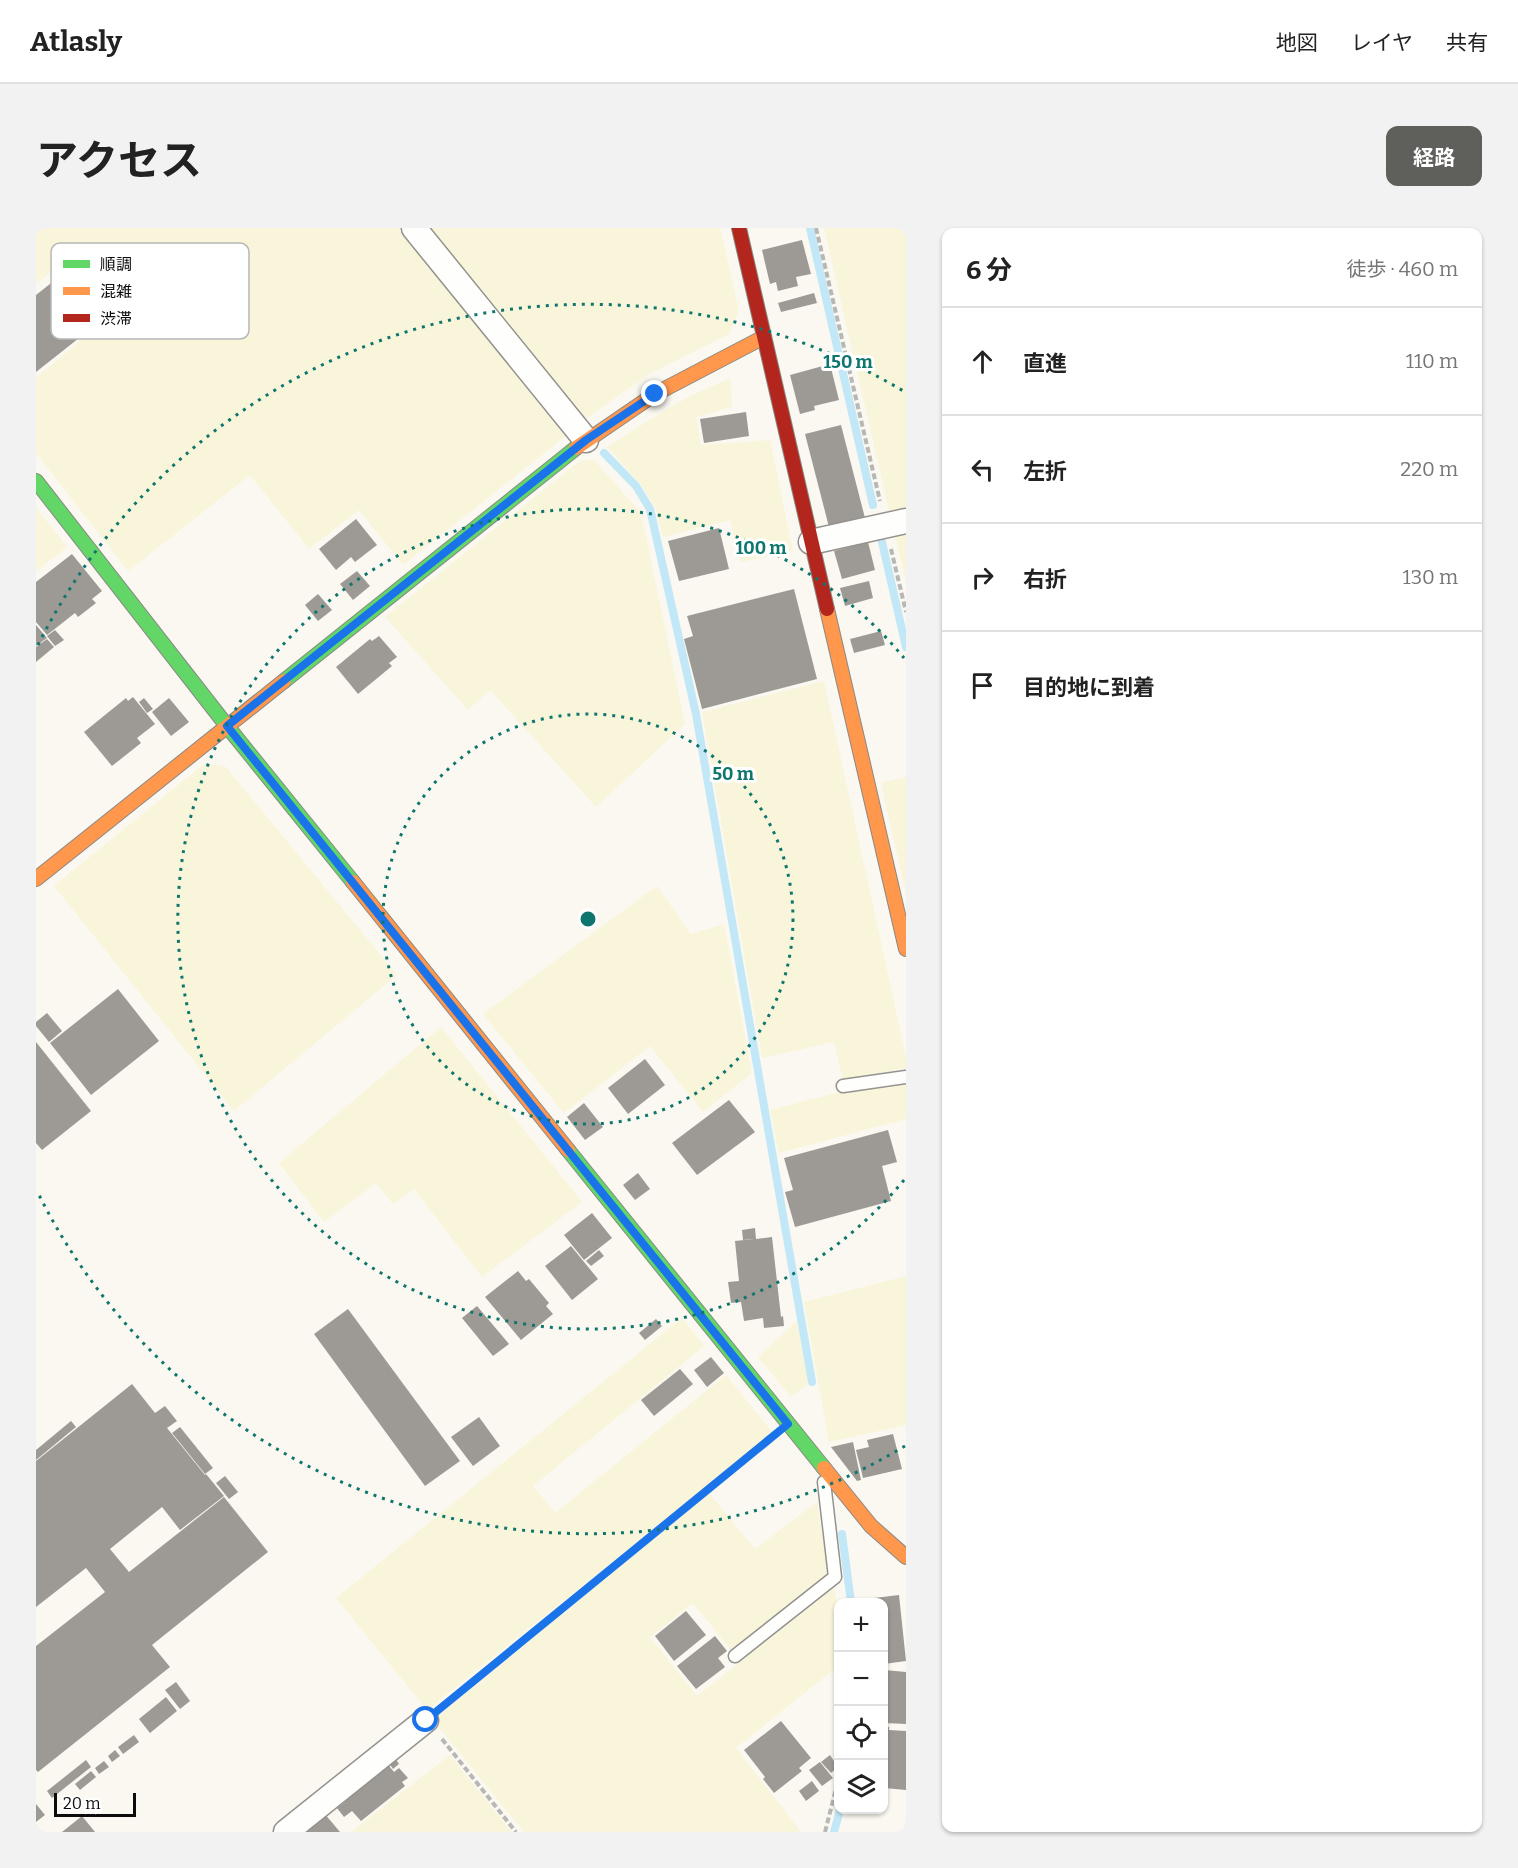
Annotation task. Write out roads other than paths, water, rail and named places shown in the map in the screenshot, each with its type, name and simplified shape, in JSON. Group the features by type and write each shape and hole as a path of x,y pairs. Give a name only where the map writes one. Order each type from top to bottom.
{"street":[{"path":"414,228 586,440"},
{"path":"740,228 906,949"},
{"path":"36,879 586,440 655,394 764,337"},
{"path":"36,481 227,726 788,1424 871,1526 906,1557"},
{"path":"811,542 896,524"},
{"path":"286,1832 426,1720"}],"lane":[{"path":"843,1086 906,1077"},
{"path":"735,1656 836,1577 822,1466"}],"waterway":[{"path":"810,228 873,505"},
{"path":"604,453 636,486 650,509 696,714 812,1382"},
{"path":"882,542 906,647"},
{"path":"842,1534 850,1598"},
{"path":"834,1832 839,1814"}]}
